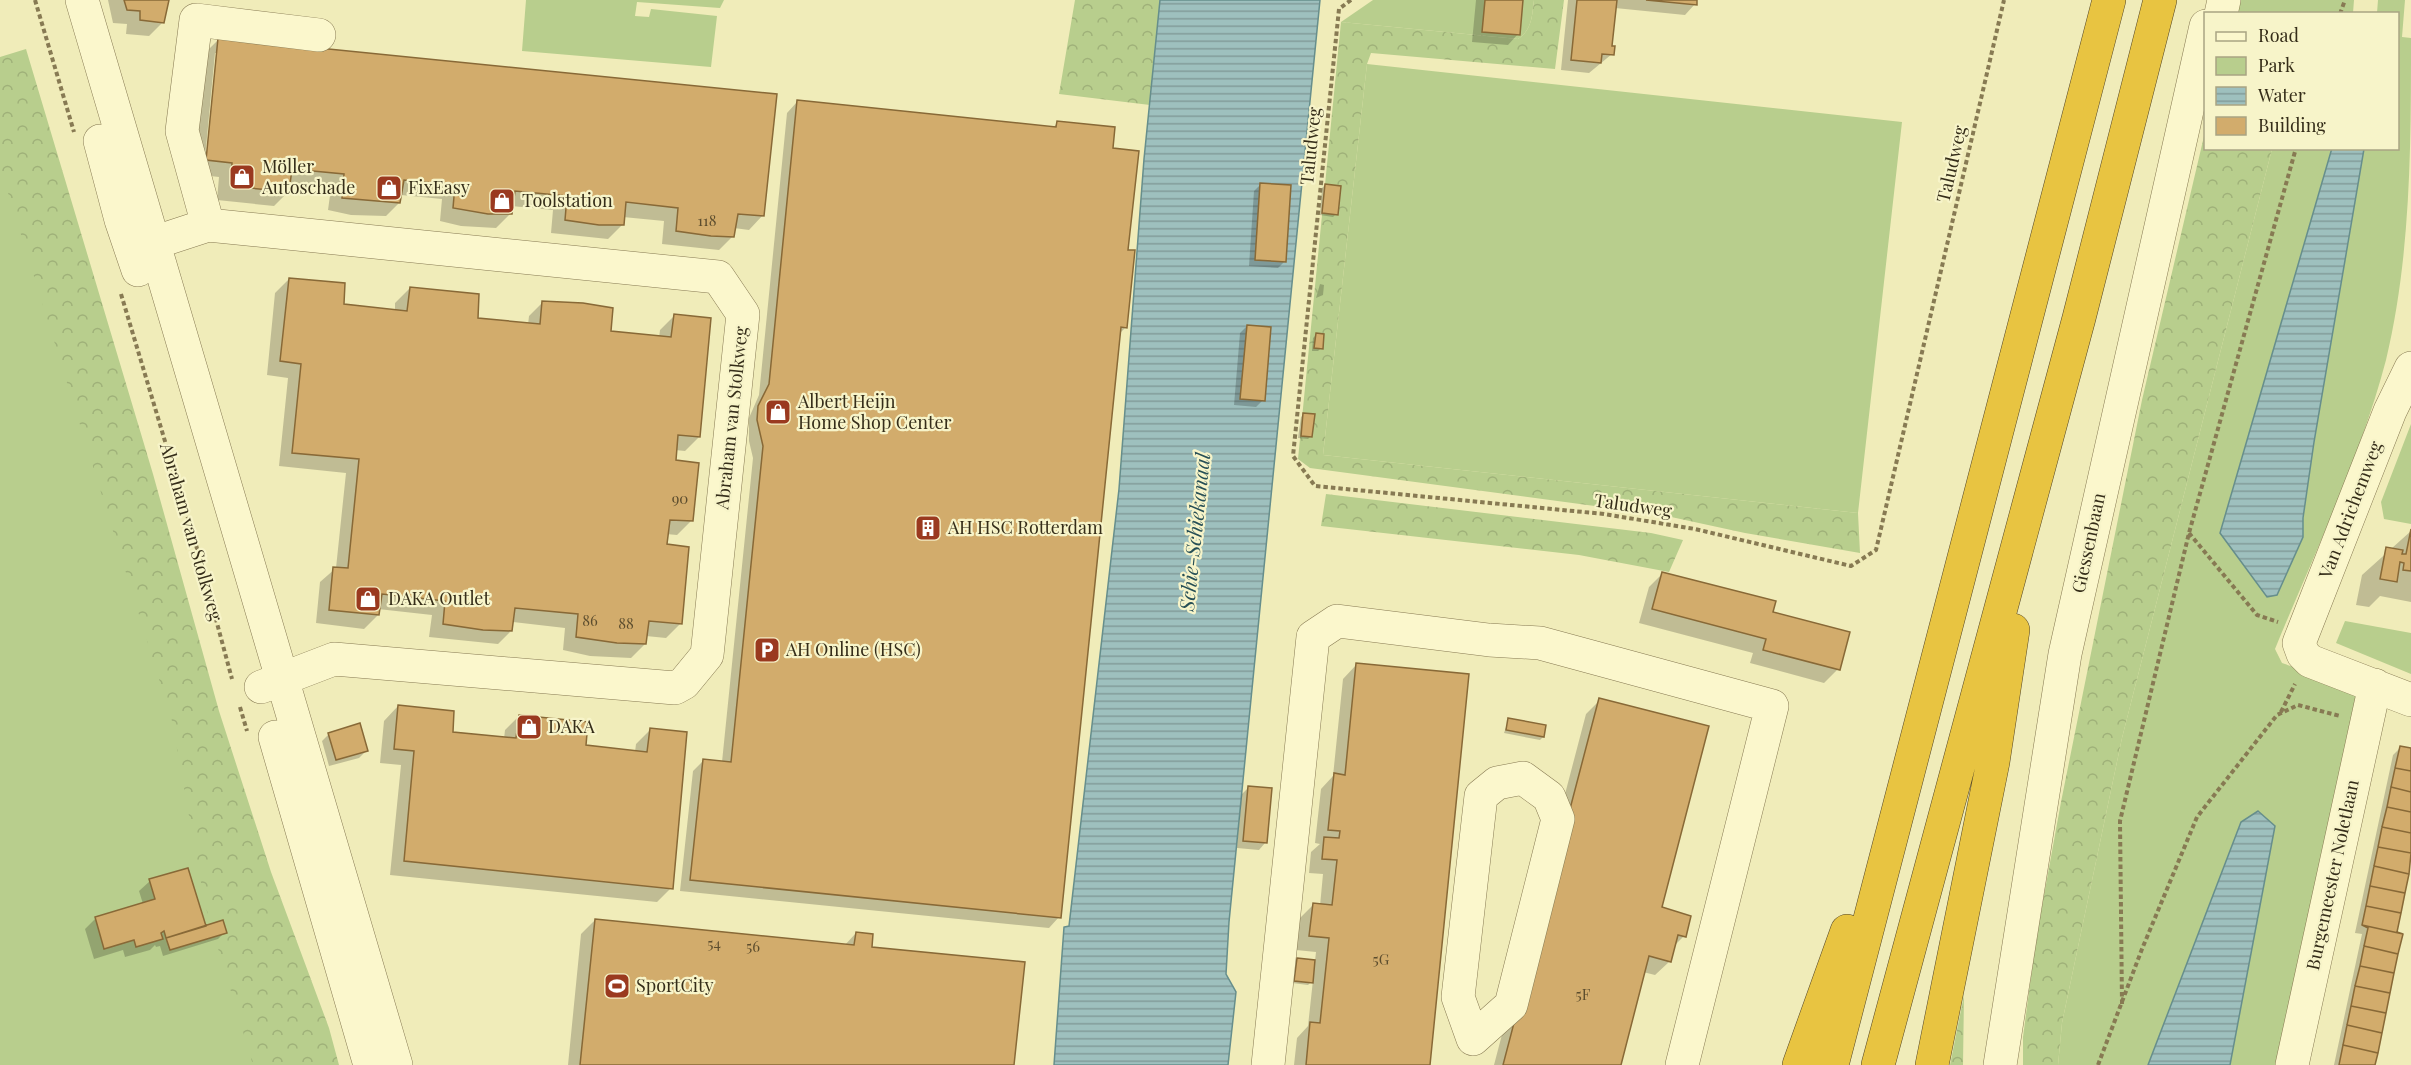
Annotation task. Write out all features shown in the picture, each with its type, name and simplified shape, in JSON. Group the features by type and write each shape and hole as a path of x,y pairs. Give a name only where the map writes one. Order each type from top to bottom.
{"highway":[{"path":"1832,1065 2109,0"},
{"path":"1878,1065 2036,480 2160,0"},
{"path":"1932,1065 1993,762 2036,480"},
{"path":"1799,1065 1917,734"}],"street":[{"path":"62,0 121,220 142,245"},
{"path":"82,0 254,689 370,1065"},
{"path":"208,225 182,131 196,20 319,35"},
{"name":"Giessenbaan","path":"2018,1065 2021,1021 2082,663 2170,233 2201,70 2204,37"},
{"name":"Giessenbaan","path":"2000,1065 2065,654 2201,70"},
{"name":"Abraham van Stolkweg","path":"142,245 208,225 718,277 743,314 707,655 684,683 675,688 334,659 254,689"},
{"name":"Van Adrichemweg","path":"2304,643 2390,411 2411,368"},
{"path":"1268,1065 1313,637 1337,621 1489,640 1540,643 1772,706 1682,1065"},
{"path":"2304,643 2310,661 2411,700"},
{"name":"Burgemeester Noletlaan","path":"2292,1065 2375,685"},
{"path":"254,689 396,1065"},
{"path":"1523,778 1549,797 1558,819 1511,1005 1473,1040 1458,998 1480,796 1497,783 1523,778"}],"path":[{"path":"35,0 75,136"},
{"name":"Taludweg","path":"1351,0 1339,9 1293,456 1315,486 1604,514 1695,529 1851,566 1876,550 2004,0"},
{"path":"2122,1004 2120,821 2189,533 2295,150"},
{"name":"Abraham van Stolkweg","path":"118,284 196,545 254,689 249,739"},
{"path":"2189,533 2257,615 2304,643"},
{"path":"2098,1065 2197,817 2277,715 2298,705 2323,710 2366,726"}],"green space":[{"path":"526,0 724,0 720,8 637,2 635,16 649,17 651,9 717,16 711,67 522,51"},
{"path":"1075,0 1160,0 1150,105 1059,94"},
{"path":"1373,0 1534,0 1529,27 1518,39 1341,22"},
{"path":"1534,0 1564,0 1555,69 1371,53 1367,64 1323,455 1858,513 1860,553 1745,533 1662,515 1310,468 1298,459 1341,22 1518,39 1529,27"},
{"path":"2239,0 2354,0 2353,12 2236,12"},
{"path":"2378,0 2405,0 2402,37 2411,38 2410,160 2405,240 2394,320 2386,360 2375,397 2350,470 2275,649 2282,663 2345,685 2357,695 2285,1065 2230,1065 2275,826 2148,1065 2058,1065 2062,1023 2122,738 2272,150 2332,150 2220,533 2277,595 2303,537 2303,518 2314,442 2364,150 2399,150 2399,12 2377,12"},
{"path":"26,49 153,474 219,711 271,872 329,1028 339,1065 253,1065 205,905 172,721 0,167 0,57"},
{"path":"1367,64 1902,122 1858,513 1323,455"},
{"path":"0,71 273,1065 0,1065"},
{"path":"2204,136 2204,150 2272,150 2122,738 2062,1023 2058,1065 2023,1065 2023,1037 2036,939 2061,802 2142,400"},
{"path":"2411,424 2411,524 2384,519 2381,502"},
{"path":"1326,494 1651,533 1683,540 1669,572 1579,555 1321,526"},
{"path":"2345,621 2411,633 2411,674 2336,643"},
{"path":"1964,995 1963,1065 1950,1065"}],"water":[{"name":"Schie-Schiekanaal","path":"1160,0 1320,0 1229,922 1226,974 1236,992 1228,1065 1054,1065 1064,927 1069,926 1119,489 1144,159"},
{"path":"2331,150 2364,150 2314,442 2303,518 2303,537 2277,595 2267,597 2220,533"},
{"path":"2258,811 2275,826 2230,1065 2148,1065 2241,822"}],"building":[{"path":"124,0 169,0 164,23 140,20 140,11 127,10"},
{"path":"1485,0 1523,0 1520,35 1482,32"},
{"path":"1577,0 1617,0 1612,46 1615,46 1614,55 1602,54 1601,63 1571,60"},
{"path":"1646,0 1697,0 1697,5"},
{"path":"218,38 777,94 764,216 738,214 734,237 711,236 676,231 678,208 626,202 624,225 599,225 565,220 567,196 515,191 512,214 488,214 453,208 455,185 404,180 400,203 342,198 344,174 292,169 289,192 231,186 232,163 206,160"},
{"name":"AH HSC Rotterdam","path":"797,100 1056,127 1057,121 1115,127 1113,148 1139,151 1128,250 1135,250 1127,328 1121,327 1061,918 690,880 703,759 731,762 763,446 757,420 758,406 769,384"},
{"path":"1260,183 1291,185 1286,262 1255,260"},
{"path":"1325,184 1341,186 1338,215 1322,213"},
{"path":"289,278 345,283 344,304 407,311 410,287 479,294 478,318 540,324 542,301 583,303 613,308 611,331 671,337 674,314 711,318 700,437 678,435 676,460 699,463 693,521 670,520 667,544 689,547 682,624 649,621 646,644 617,643 576,637 578,614 515,608 512,631 483,630 443,624 445,601 382,594 379,615 329,610 333,567 348,568 359,459 292,453 301,364 280,361"},
{"path":"1247,325 1271,327 1265,401 1240,399"},
{"path":"1316,333 1324,334 1323,349 1314,348"},
{"path":"1303,413 1315,414 1312,437 1301,436"},
{"path":"2411,529 2411,571 2403,570 2404,563 2400,562 2397,582 2380,579 2386,547 2403,550 2402,554 2406,554"},
{"path":"1662,572 1776,601 1773,612 1850,632 1840,670 1763,650 1766,639 1652,609"},
{"path":"1356,663 1469,674 1430,1065 1306,1065 1310,1022 1320,1023 1329,938 1309,936 1313,903 1332,905 1337,860 1322,859 1324,837 1339,838 1340,831 1328,830 1334,773 1345,775"},
{"path":"1599,698 1709,726 1662,907 1691,916 1686,937 1678,935 1671,962 1649,956 1621,1065 1503,1065"},
{"path":"398,705 454,711 453,732 516,738 519,715 588,722 586,745 647,752 650,728 687,732 673,889 404,861 414,751 394,749"},
{"path":"1508,718 1546,725 1544,737 1506,730"},
{"path":"360,723 368,751 336,760 328,733"},
{"path":"2400,746 2411,748 2411,771 2395,768"},
{"path":"2395,768 2411,771 2411,792 2391,787"},
{"path":"1248,786 1272,788 1267,843 1243,841"},
{"path":"2391,787 2411,792 2411,812 2387,807"},
{"path":"2387,807 2411,812 2411,833 2382,827"},
{"path":"2382,827 2411,833 2411,853 2378,847"},
{"path":"2378,847 2411,853 2409,874 2374,866"},
{"path":"2374,866 2409,874 2405,893 2370,886"},
{"path":"188,868 206,926 166,938 164,931 161,933 163,939 136,947 134,940 104,949 95,917 155,899 149,879"},
{"path":"2370,886 2405,893 2401,913 2366,906"},
{"path":"2366,906 2401,913 2397,932 2403,934 2362,925"},
{"path":"595,919 854,945 856,932 873,934 872,947 1025,962 1014,1065 580,1065"},
{"path":"223,920 227,933 170,950 166,938"},
{"path":"2362,925 2403,934 2398,954 2364,946 2368,928"},
{"path":"2364,946 2398,954 2394,973 2360,966"},
{"path":"1297,958 1315,960 1313,983 1294,981"},
{"path":"2360,966 2394,973 2390,993 2355,986"},
{"path":"2355,986 2390,993 2386,1013 2351,1006"},
{"path":"2351,1006 2386,1013 2382,1033 2347,1025"},
{"path":"2347,1025 2382,1033 2378,1053 2343,1045"},
{"path":"2343,1045 2378,1053 2375,1065 2339,1065"}],"place":[{"name":"Möller Autoschade","path":"242,177"},
{"name":"FixEasy","path":"389,188"},
{"name":"Toolstation","path":"502,201"},
{"name":"Albert Heijn Home Shop Center","path":"778,412"},
{"name":"AH HSC Rotterdam","path":"928,528"},
{"name":"DAKA Outlet","path":"368,599"},
{"name":"AH Online (HSC)","path":"767,650"},
{"name":"DAKA","path":"529,727"},
{"name":"SportCity","path":"617,986"}]}
